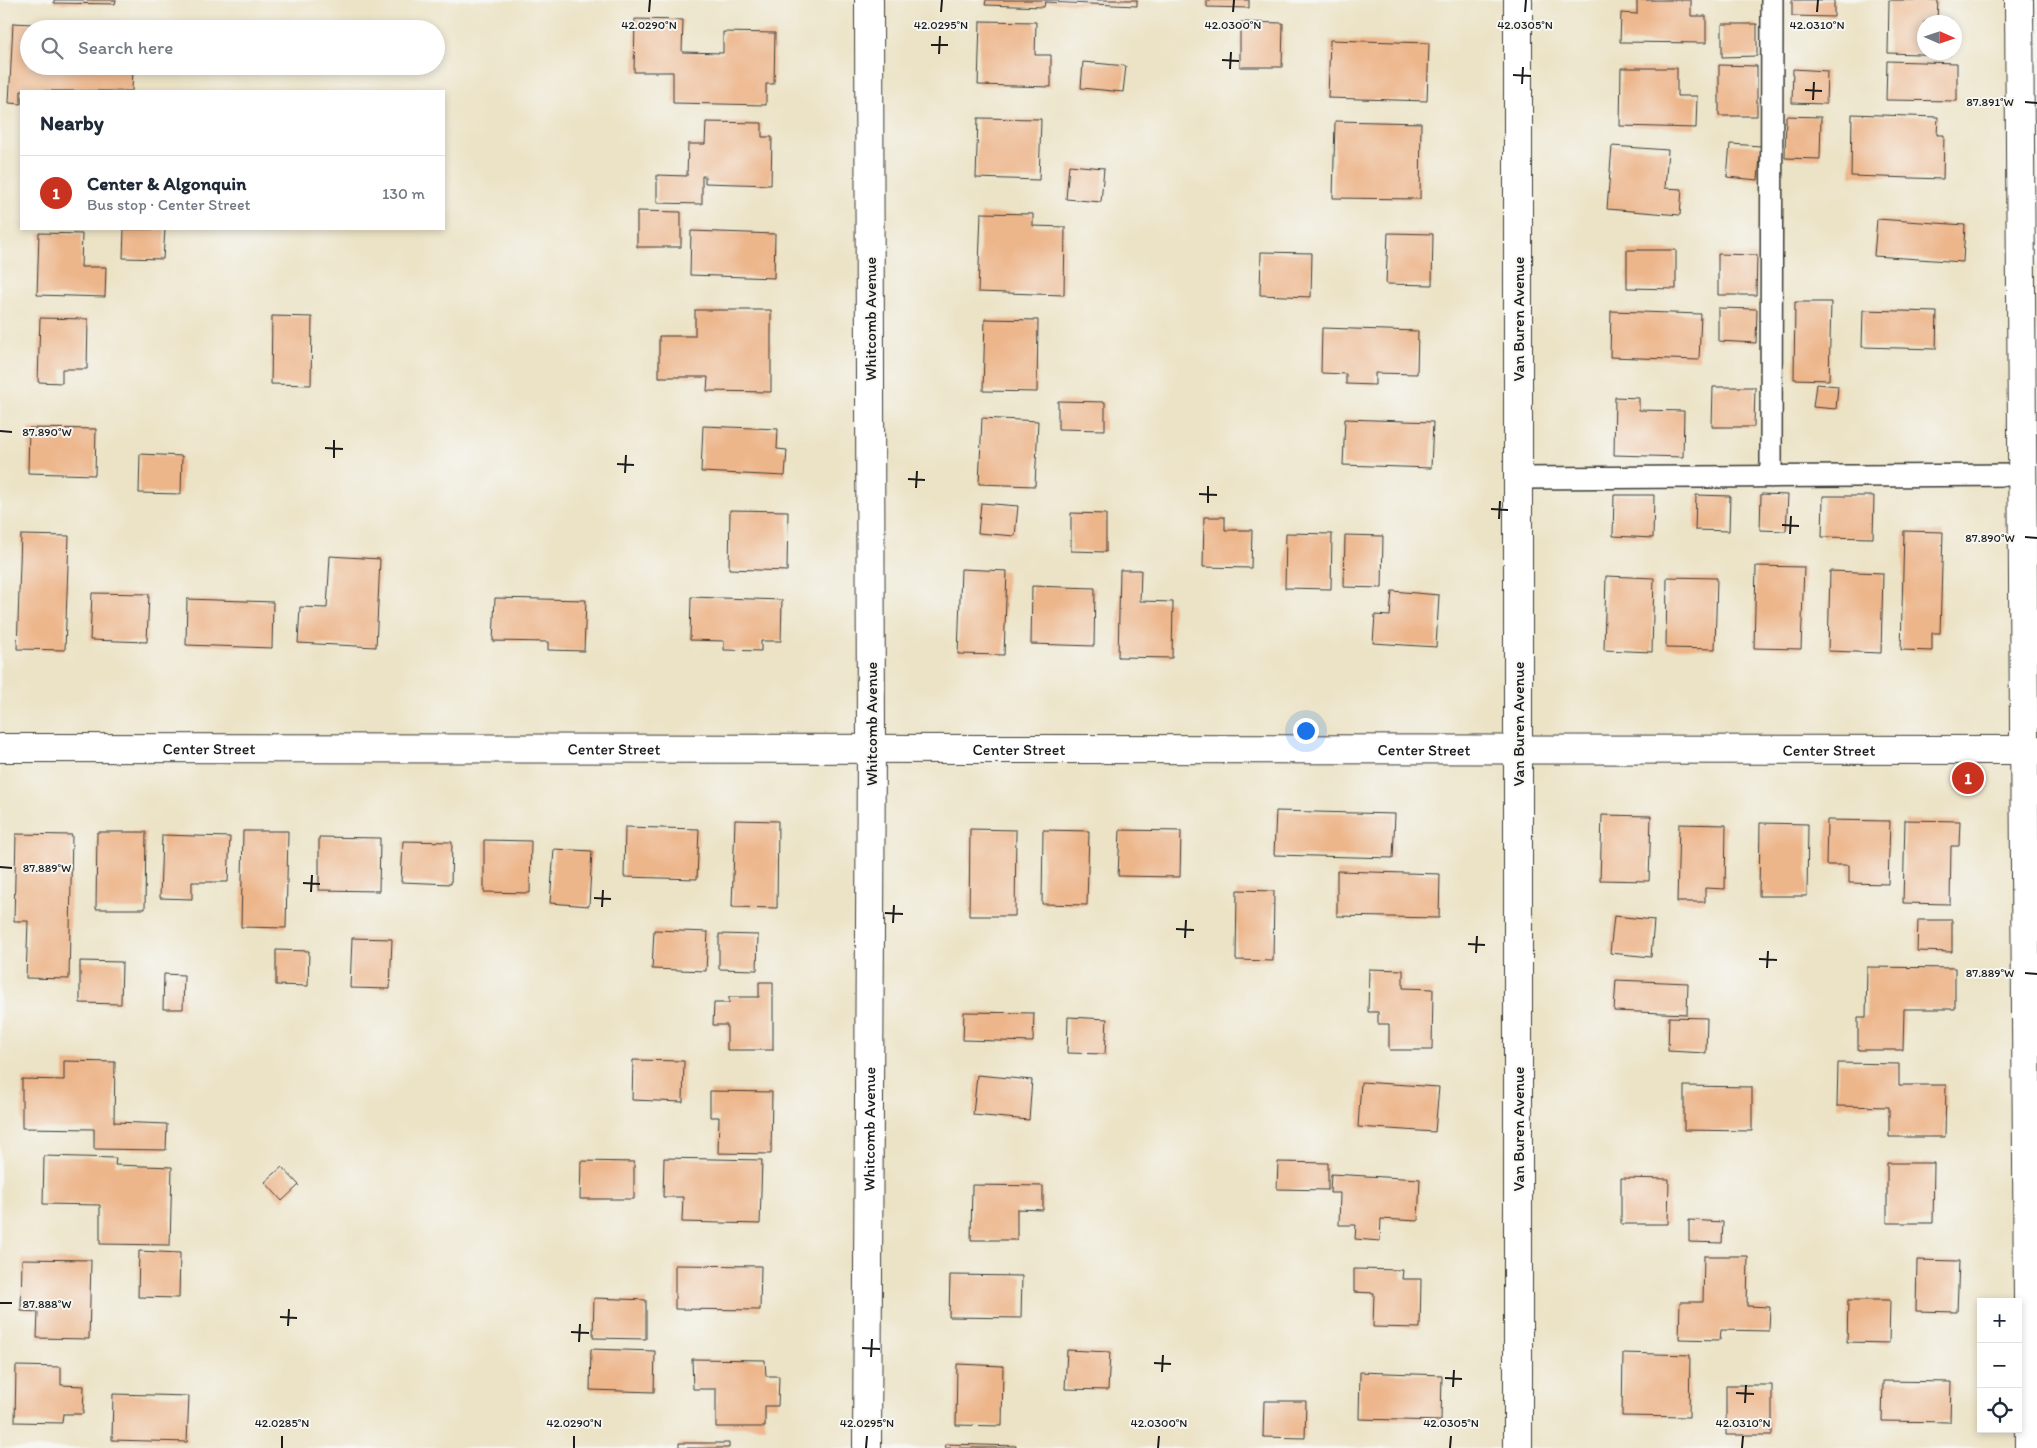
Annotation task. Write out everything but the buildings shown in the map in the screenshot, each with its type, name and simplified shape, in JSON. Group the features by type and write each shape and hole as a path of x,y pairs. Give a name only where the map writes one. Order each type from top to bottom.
{"street":[{"name":"Whitcomb Avenue","path":"867,1448 871,749 869,0"},
{"name":"Van Buren Avenue","path":"1518,0 1518,1448"},
{"path":"2019,0 2023,475 2030,750 2029,1448"},
{"name":"Center Street","path":"0,748 2030,750"}],"lane":[{"path":"1772,0 1772,477"},
{"path":"1518,478 2023,475"}],"place":[{"name":"Center & Algonquin","path":"1968,778"}]}
